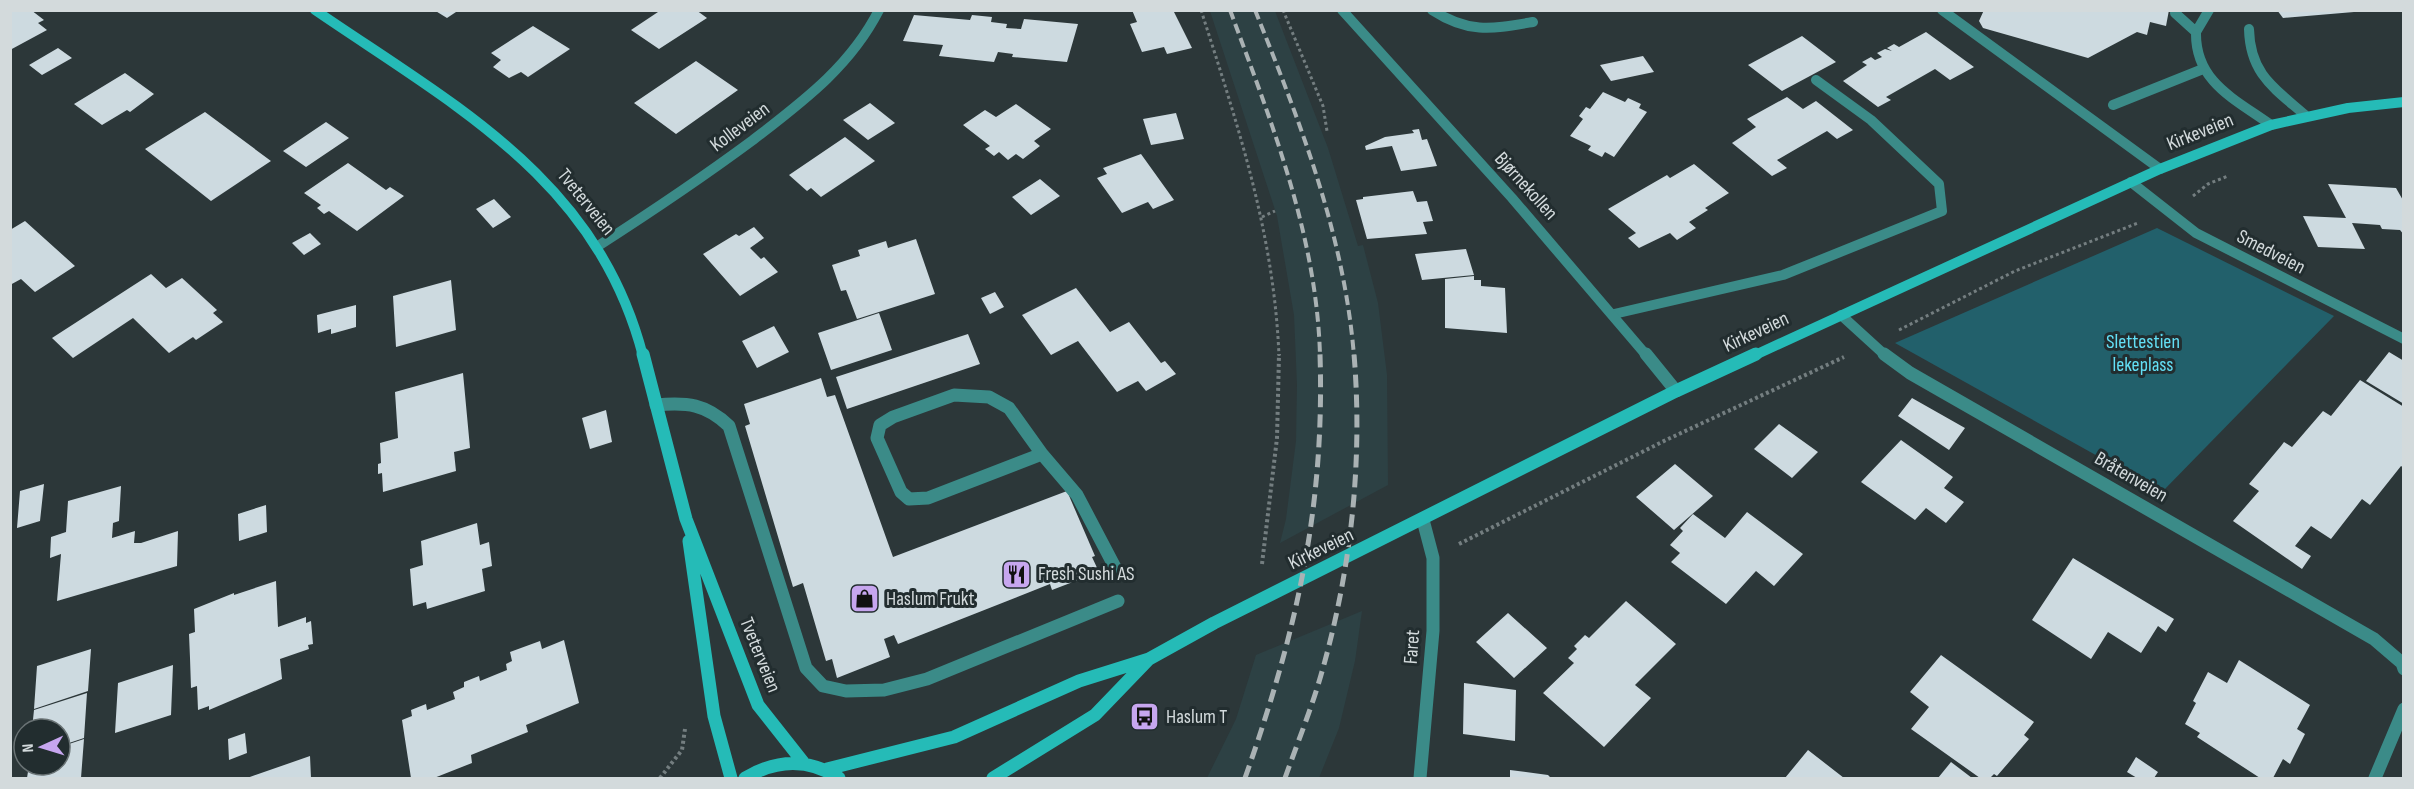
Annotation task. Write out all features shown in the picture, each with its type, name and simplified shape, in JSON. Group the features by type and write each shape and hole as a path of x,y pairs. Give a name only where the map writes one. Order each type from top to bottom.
{"main road":[{"name":"Tveterveien","path":"315,10 494,133 561,197 598,246 619,286 638,336 686,519 758,705 803,762"},
{"name":"Kirkeveien","path":"827,769 954,737 1079,681 1149,659 1214,623 1676,391 2160,169 2271,125 2305,116 2403,102"},
{"name":"Tveterveien","path":"686,519 714,716 731,778"},
{"name":"Kirkeveien","path":"993,778 1095,716 1149,659"},
{"path":"745,778 778,763 803,762 827,769 839,778"}],"street":[{"name":"Kolleveien","path":"598,246 687,189 787,114 845,64 873,23 879,10"},
{"name":"Bjørnekollen","path":"1342,10 1513,197 1614,314 1676,391"},
{"path":"1432,10 1450,24 1468,29 1489,29 1533,22"},
{"path":"1942,10 2160,169"},
{"path":"2209,10 2196,32 2197,56 2203,69 2223,89 2271,125"},
{"path":"2175,13 2196,32"},
{"path":"2249,29 2247,49 2251,60 2267,81 2305,116"},
{"path":"2113,105 2203,69"},
{"path":"1614,314 1783,275 1942,211 1939,184 1871,120 1816,80"},
{"name":"Smedveien","path":"2131,182 2196,233 2403,339"},
{"name":"Bråtenveien","path":"1841,315 1871,345 1910,374 2374,639 2403,665"},
{"path":"1042,454 928,498 909,499 901,492 877,438 880,425 893,417 954,395 989,397 1009,408 1042,454 1077,495 1118,573"},
{"path":"656,405 689,402 712,410 729,426 806,668 823,686 846,691 884,690 927,679 1118,600"},
{"name":"Faret","path":"1420,778 1433,631 1433,558 1423,520"},
{"path":"2375,778 2403,709"}],"path":[{"path":"1200,10 1244,144 1262,217 1275,295 1280,401 1277,451 1262,564"},
{"path":"1283,10 1323,105 1326,131"},
{"path":"1433,558 1666,440 1871,345 2015,271 2119,229 2169,214 2208,184 2237,172"},
{"path":"1262,217 1275,211"},
{"path":"660,778 682,750 686,725"}],"shaded area":[{"path":"1210,11 1275,11 1328,148 1358,246 1363,245 1378,303 1387,375 1388,485 1280,543 1286,519 1296,441 1297,385 1294,315 1277,216"},
{"path":"1362,611 1355,661 1339,728 1319,778 1207,778 1236,719 1256,655"}],"green space":[{"name":"Slettestien lekeplass","path":"2157,228 2334,316 2162,492 1895,343"}],"building":[{"path":"10,10 31,10 44,20 38,23 47,30 10,50"},
{"path":"434,10 459,10 447,18"},
{"path":"661,10 696,10 707,18 659,49 631,30"},
{"path":"1132,10 1173,10 1192,48 1167,54 1164,47 1142,52 1130,24 1137,22"},
{"path":"1984,10 2169,10 2166,26 2150,22 2147,35 2137,32 2088,58 1983,28 1979,21"},
{"path":"2277,10 2354,10 2354,12 2283,18"},
{"path":"914,15 970,20 972,15 992,17 991,22 1007,24 1006,28 1021,29 1024,19 1078,24 1067,62 1012,57 1013,54 998,52 994,62 939,56 943,45 903,41"},
{"path":"533,26 570,49 528,77 521,72 509,78 493,67 501,60 491,53"},
{"path":"1926,32 1974,67 1950,80 1935,69 1886,97 1891,100 1878,107 1843,81 1867,65 1862,62 1871,57 1875,60 1882,57 1877,53 1885,49 1892,51 1887,48 1894,44 1899,47"},
{"path":"1802,36 1836,62 1782,91 1748,65"},
{"path":"58,48 72,58 42,75 29,65"},
{"path":"1643,56 1654,72 1611,81 1600,65"},
{"path":"696,61 738,90 676,134 634,103"},
{"path":"125,73 154,94 130,112 127,110 102,125 74,104"},
{"path":"1603,92 1625,102 1628,98 1641,104 1639,108 1647,112 1614,157 1605,152 1602,157 1588,150 1591,146 1570,136 1583,119 1579,116 1586,107 1590,109"},
{"path":"1787,97 1803,109 1816,101 1853,130 1837,139 1827,131 1777,160 1787,168 1772,176 1732,143 1756,127 1747,119"},
{"path":"870,103 895,123 868,140 843,120"},
{"path":"1016,104 1051,129 1034,141 1040,146 1023,159 1016,154 1008,160 999,152 994,156 985,149 990,146 963,125 985,110 996,117"},
{"path":"205,112 271,161 211,201 145,149"},
{"path":"1176,113 1184,139 1151,145 1143,119"},
{"path":"326,122 349,138 306,167 283,151"},
{"path":"1419,129 1422,140 1427,139 1437,166 1401,171 1392,146 1366,150 1365,146 1385,137 1414,133 1412,130"},
{"path":"845,137 875,161 821,197 811,188 807,191 789,175"},
{"path":"1141,154 1174,200 1153,209 1148,202 1122,213 1097,178 1107,174 1103,168"},
{"path":"348,163 386,190 390,187 404,196 357,231 329,211 324,214 317,208 321,205 304,193"},
{"path":"1694,164 1729,193 1705,208 1708,210 1689,222 1696,228 1677,240 1670,233 1639,248 1628,238 1636,233 1608,209 1667,175 1670,178"},
{"path":"1040,179 1060,196 1031,215 1012,197"},
{"path":"2328,184 2396,188 2404,202 2404,235 2400,230 2382,229 2380,225 2352,223 2365,249 2318,247 2303,216 2346,218"},
{"path":"1413,191 1417,202 1427,201 1433,221 1423,222 1427,234 1367,239 1356,200 1363,199 1363,197"},
{"path":"494,199 511,217 493,228 476,209"},
{"path":"25,221 75,266 35,292 21,279 10,285 10,230"},
{"path":"754,227 764,238 750,248 761,259 764,257 778,272 740,296 703,254 736,234 739,236"},
{"path":"310,233 321,244 304,255 292,243"},
{"path":"916,239 935,294 857,319 846,290 841,291 832,265 860,256 858,250 886,241 888,248"},
{"path":"1466,249 1474,275 1422,280 1415,254"},
{"path":"151,274 166,288 182,278 217,310 213,313 223,322 196,340 193,337 169,353 133,318 73,358 52,338"},
{"path":"1474,276 1474,280 1481,280 1481,286 1505,288 1507,333 1445,328 1445,279"},
{"path":"451,280 456,330 396,347 393,296"},
{"path":"1076,288 1110,332 1129,322 1161,363 1165,361 1176,374 1146,391 1138,381 1117,392 1078,341 1051,355 1022,315"},
{"path":"995,292 1004,307 990,314 981,298"},
{"path":"356,305 356,327 331,334 331,329 318,333 317,315"},
{"path":"879,313 892,350 831,370 818,333"},
{"path":"774,326 789,352 757,368 742,341"},
{"path":"968,334 980,364 847,409 836,377"},
{"path":"2389,352 2404,361 2404,404 2366,381"},
{"path":"463,373 470,448 454,452 456,471 383,492 382,473 378,474 378,464 381,463 380,443 398,438 395,392"},
{"path":"821,378 827,397 835,395 893,557 1067,491 1095,556 1092,557 1099,572 1052,590 1050,584 898,644 894,635 884,639 890,657 837,678 832,659 826,661 803,583 793,587 745,426 750,424 744,404"},
{"path":"2360,380 2404,407 2404,468 2401,466 2370,505 2362,499 2331,539 2311,526 2295,546 2311,556 2302,569 2233,521 2259,491 2249,484 2284,442 2292,447 2323,411 2331,416"},
{"path":"1912,398 1965,428 1949,450 1898,416"},
{"path":"606,410 612,442 590,449 582,418"},
{"path":"1779,424 1818,452 1792,478 1754,449"},
{"path":"1901,440 1953,477 1944,488 1964,502 1946,523 1926,508 1915,520 1861,482"},
{"path":"1675,464 1713,496 1674,530 1636,497"},
{"path":"44,484 40,521 17,528 20,491"},
{"path":"121,486 119,521 113,523 112,538 135,531 134,543 141,543 178,531 177,566 57,601 61,554 50,558 51,537 66,532 68,501"},
{"path":"266,505 267,532 239,541 238,514"},
{"path":"1747,512 1803,554 1774,586 1756,571 1726,604 1671,562 1680,553 1670,545 1683,531 1680,528 1693,514 1725,538"},
{"path":"477,523 480,545 489,542 492,566 482,569 485,591 427,609 426,602 413,606 410,569 423,565 421,541"},
{"path":"2073,558 2174,619 2166,632 2158,626 2141,653 2108,632 2091,659 2032,620"},
{"path":"276,581 278,627 306,617 306,623 311,621 313,644 308,645 309,649 280,659 282,679 209,710 209,706 198,710 197,686 191,688 189,634 195,632 194,609 234,593 234,595"},
{"path":"1626,601 1676,644 1635,685 1651,698 1604,747 1543,693 1574,663 1568,658 1577,649 1574,646 1585,635 1589,638"},
{"path":"1508,613 1547,648 1514,678 1476,642"},
{"path":"564,640 579,703 526,725 528,732 471,755 472,763 434,778 411,778 402,720 412,716 411,710 426,704 427,710 455,699 453,692 464,687 464,682 479,676 480,681 507,670 506,664 512,661 510,652 540,641 542,649"},
{"path":"91,649 88,691 34,709 37,666"},
{"path":"1941,655 2034,722 2024,735 2029,739 1997,776 1994,774 1990,778 1980,778 1911,729 1929,707 1910,692"},
{"path":"2239,660 2310,705 2297,729 2305,734 2290,764 2283,759 2273,778 2260,778 2197,737 2200,733 2185,724 2196,703 2193,701 2208,672 2227,683"},
{"path":"173,665 171,715 115,733 118,683"},
{"path":"1464,683 1516,690 1515,741 1463,734"},
{"path":"87,693 84,738 72,742 72,717 33,717 34,710"},
{"path":"245,733 247,753 229,760 228,739"},
{"path":"84,739 81,778 27,778 72,777 72,743"},
{"path":"1808,750 1844,778 1785,778"},
{"path":"310,756 311,778 247,778"},
{"path":"2136,757 2158,772 2154,778 2137,778 2127,772"},
{"path":"1951,762 1972,778 1938,778"},
{"path":"1510,770 1548,775 1551,778 1510,778"}],"railway":[{"path":"1230,10 1276,137 1301,223 1317,311 1320,356"},
{"path":"1255,10 1318,179 1341,266 1354,356"},
{"path":"1285,778 1321,675 1347,556 1357,435 1354,354"},
{"path":"1245,778 1279,673 1304,570 1318,465 1320,356"}],"place":[{"name":"Fresh Sushi AS","path":"1017,574"},
{"name":"Haslum Frukt","path":"865,599"},
{"name":"Haslum T","path":"1145,717"}]}
